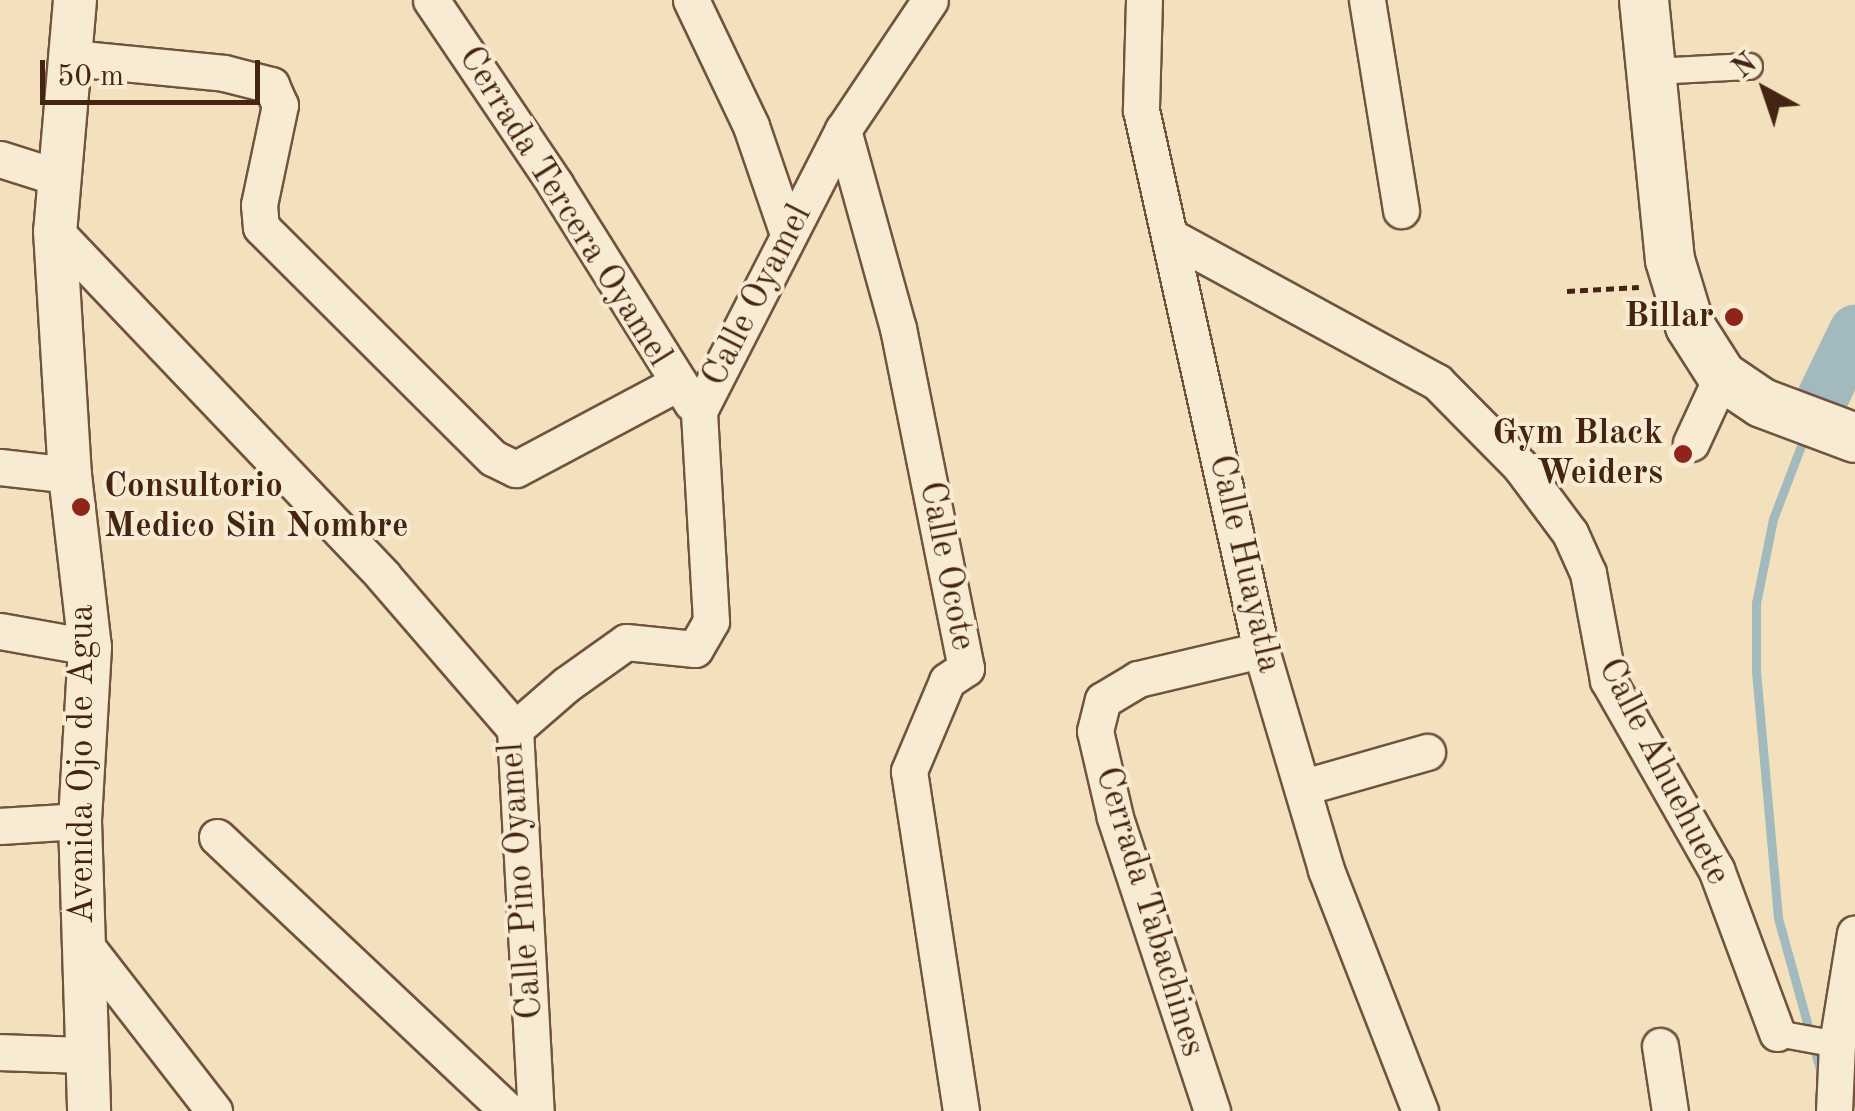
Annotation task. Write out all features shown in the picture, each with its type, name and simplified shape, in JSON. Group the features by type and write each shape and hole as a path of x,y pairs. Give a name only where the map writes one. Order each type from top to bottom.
{"main road":[{"path":"1644,0 1670,260 1690,326 1722,376 1762,404 1855,438"}],"street":[{"name":"Avenida Ojo de Agua","path":"75,0 54,231 70,476 90,647 80,820 89,1111"},
{"name":"Cerrada Tercera Oyamel","path":"431,0 555,184 676,384 699,411"},
{"path":"690,0 752,126 788,234"},
{"name":"Calle Oyamel","path":"515,729 567,684 626,642 695,649 711,622 699,411 843,130 930,0"},
{"name":"Calle Huayatla","path":"1144,0 1141,110 1262,650 1326,870 1420,1111"},
{"path":"1367,0 1401,210"},
{"path":"72,58 224,73 271,85 280,105 259,205 261,227 493,458 516,469 676,384"},
{"path":"1652,71 1749,66"},
{"name":"Calle Ocote","path":"843,130 898,328 966,668 947,682 909,771 961,1111"},
{"path":"0,159 60,178"},
{"name":"Calle Pino Oyamel","path":"54,231 384,577 515,729 536,1111"},
{"name":"Calle Ahuehuete","path":"1170,237 1437,382 1520,466 1570,532 1582,560 1608,680 1716,869 1777,1033"},
{"path":"1691,443 1722,376"},
{"path":"0,467 70,476"},
{"path":"0,630 90,647"},
{"name":"Cerrada Tabachines","path":"1212,1111 1116,817 1095,731 1103,700 1138,680 1262,650"},
{"path":"1304,787 1427,752"},
{"path":"0,826 80,820"},
{"path":"216,837 508,1111"},
{"path":"1834,1111 1837,1044 1855,933"},
{"path":"84,942 214,1111"},
{"path":"1777,1033 1837,1044"},
{"path":"1660,1046 1670,1111"},
{"path":"0,1052 87,1054"}],"path":[{"path":"1567,291 1625,289"}],"waterway":[{"path":"1822,399 1855,331"},
{"path":"1802,443 1773,519 1756,603 1756,671 1778,918 1821,1073"}],"place":[{"name":"Billar","path":"1734,317"},
{"name":"Gym Black Weiders","path":"1683,454"},
{"name":"Consultorio Medico Sin Nombre","path":"81,507"}]}
